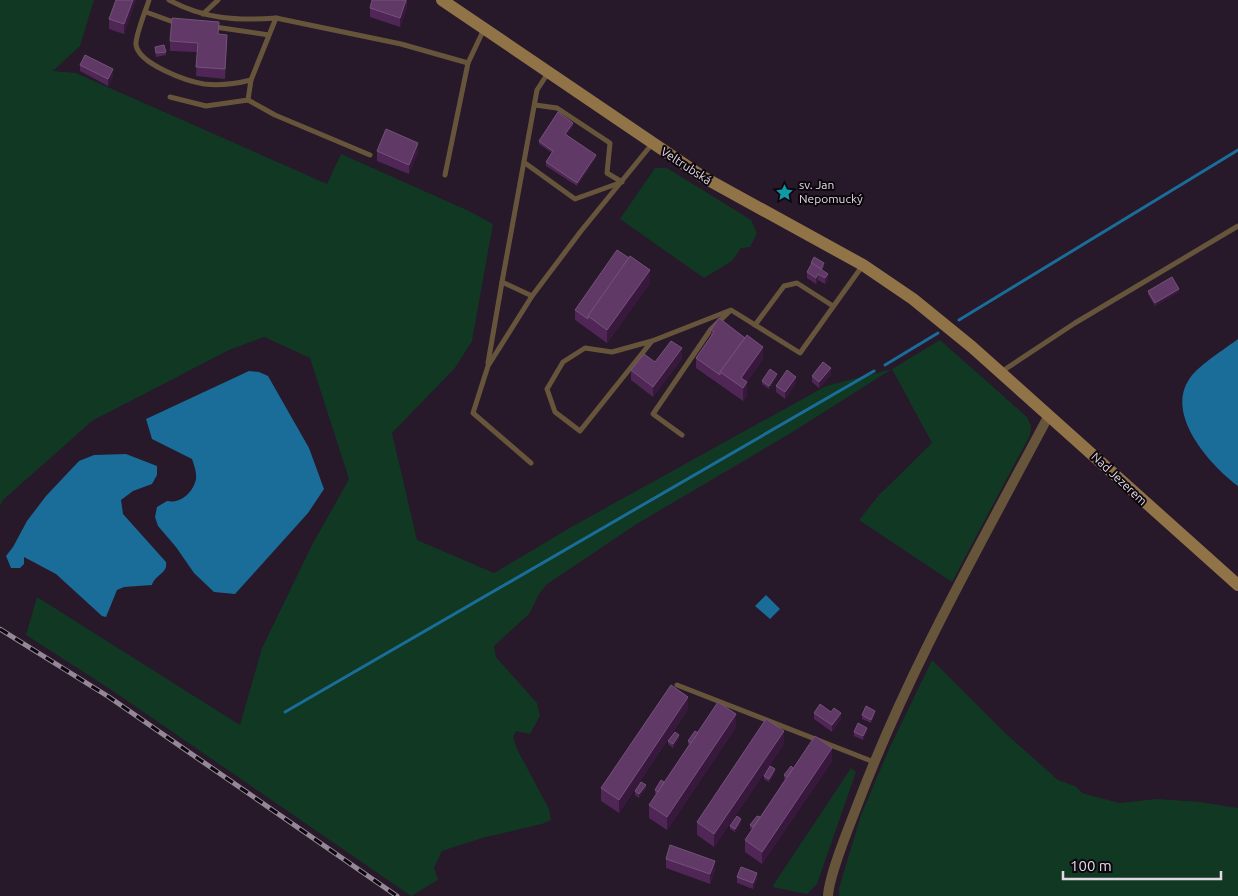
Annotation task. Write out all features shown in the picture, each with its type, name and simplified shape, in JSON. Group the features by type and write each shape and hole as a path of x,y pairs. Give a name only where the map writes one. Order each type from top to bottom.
{"street":[{"name":"Veltrubská","path":"447,2 652,144 730,194 863,265 937,318 1001,373"},
{"name":"Nad Jezerem","path":"1001,373 1238,585"},
{"path":"828,896 847,831 874,762 947,608 1049,415"}],"lane":[{"path":"150,0 136,43 140,56 150,63 204,84 230,85 250,80"},
{"path":"169,0 203,14 242,20 276,18 401,44 468,63"},
{"path":"203,14 218,0"},
{"path":"146,12 171,23 180,24"},
{"path":"248,100 250,80 276,18"},
{"path":"207,26 269,35"},
{"path":"445,175 468,63 484,29"},
{"path":"531,463 473,413 488,366 534,106 538,90 548,73"},
{"path":"170,97 206,106 248,100 275,115 370,155"},
{"path":"534,106 557,108 610,143 607,173 622,182"},
{"path":"488,366 532,296 581,231 652,144"},
{"path":"525,163 576,199 622,182"},
{"path":"1001,373 1071,325 1238,226"},
{"path":"731,310 800,353 863,265"},
{"path":"502,282 532,296"},
{"path":"755,325 784,286 797,283 833,306"},
{"path":"652,341 580,431 555,412 547,389 563,362 585,348 612,352 652,341 731,310"},
{"path":"682,435 654,414 711,329 731,310"},
{"path":"677,685 874,762"}],"green space":[{"path":"0,0 94,0 80,46 53,71 76,73 327,184 341,154 469,211 493,224 472,341 455,368 392,433 417,540 494,573 573,526 826,386 892,369 791,433 635,525 546,585 529,614 494,646 496,657 537,703 540,716 530,734 516,731 513,737 517,749 549,809 551,820 542,824 482,838 442,851 434,868 438,880 411,896 113,691 26,635 37,597 240,725 262,648 313,543 349,479 310,358 264,337 229,350 92,421 3,500 0,506"},
{"path":"655,168 667,168 751,220 757,233 750,247 741,248 732,261 704,278 620,219"},
{"path":"940,340 1027,417 1031,426 1030,435 952,582 859,520 879,495 932,443 892,369"},
{"path":"932,660 1005,733 1058,780 1075,786 1082,793 1119,803 1157,799 1200,802 1238,808 1238,896 839,896 839,888 861,815 889,749"},
{"path":"851,768 856,772 817,884 807,894 772,887"}],"water":[{"path":"1238,339 1238,486 1215,465 1194,438 1186,422 1183,392 1194,373"},
{"path":"249,371 259,372 268,376 309,448 324,489 308,513 235,594 214,592 194,573 176,547 158,526 155,517 157,507 167,501 181,499 192,489 196,477 192,459 152,439 146,419"},
{"path":"126,454 157,466 157,475 152,484 133,491 121,500 123,514 166,562 166,566 152,585 124,587 117,590 106,617 102,616 56,574 24,557 24,564 20,568 11,568 6,556 27,521 46,496 79,461 94,455"},
{"path":"766,595 780,609 770,619 755,606"}],"building":[{"path":"116,0 133,0 124,24 109,19"},
{"path":"372,0 406,0 400,18 370,8"},
{"path":"172,18 219,22 218,34 227,35 225,69 196,67 198,43 170,41"},
{"path":"164,45 166,52 156,53 155,47"},
{"path":"85,55 113,69 108,79 80,65"},
{"path":"558,112 573,123 565,134 596,155 577,183 546,162 553,151 539,141"},
{"path":"386,129 418,143 409,165 377,151"},
{"path":"617,250 629,258 588,316 588,319 575,310"},
{"path":"630,256 650,270 607,330 588,316"},
{"path":"814,257 824,263 821,269 811,263"},
{"path":"812,263 828,274 825,278 818,274 816,278 807,272"},
{"path":"1172,277 1179,289 1155,303 1148,291"},
{"path":"719,318 745,338 720,372 720,375 696,358 714,332 711,330"},
{"path":"747,335 763,347 741,378 747,382 743,388 720,372"},
{"path":"671,341 682,348 653,387 631,370 644,354 655,362"},
{"path":"823,362 831,368 819,382 812,376"},
{"path":"770,369 777,374 769,386 762,381"},
{"path":"787,370 796,377 785,392 776,386"},
{"path":"671,685 688,697 619,800 601,788"},
{"path":"718,702 736,714 667,817 649,805"},
{"path":"820,704 831,712 834,708 841,713 832,725 814,713"},
{"path":"866,706 875,711 871,720 862,715"},
{"path":"766,719 784,731 714,834 697,822"},
{"path":"858,723 867,728 863,736 854,732"},
{"path":"695,731 698,733 691,743 688,741"},
{"path":"675,732 679,735 673,744 668,741"},
{"path":"815,736 832,748 762,852 745,840"},
{"path":"770,766 775,769 769,779 764,776"},
{"path":"791,766 793,768 787,777 784,775"},
{"path":"661,780 664,782 658,792 655,790"},
{"path":"641,782 646,785 639,794 635,791"},
{"path":"737,816 741,819 735,829 730,826"},
{"path":"757,816 760,817 753,827 750,825"},
{"path":"670,845 715,861 710,874 666,859"},
{"path":"741,867 757,873 753,883 737,877"}],"waterway":[{"path":"959,320 1238,150"},
{"path":"885,365 938,333"},
{"path":"285,712 874,371"}],"railway":[{"path":"0,629 109,697 397,896"}],"place":[{"name":"sv. Jan Nepomucký","path":"785,192"}]}
